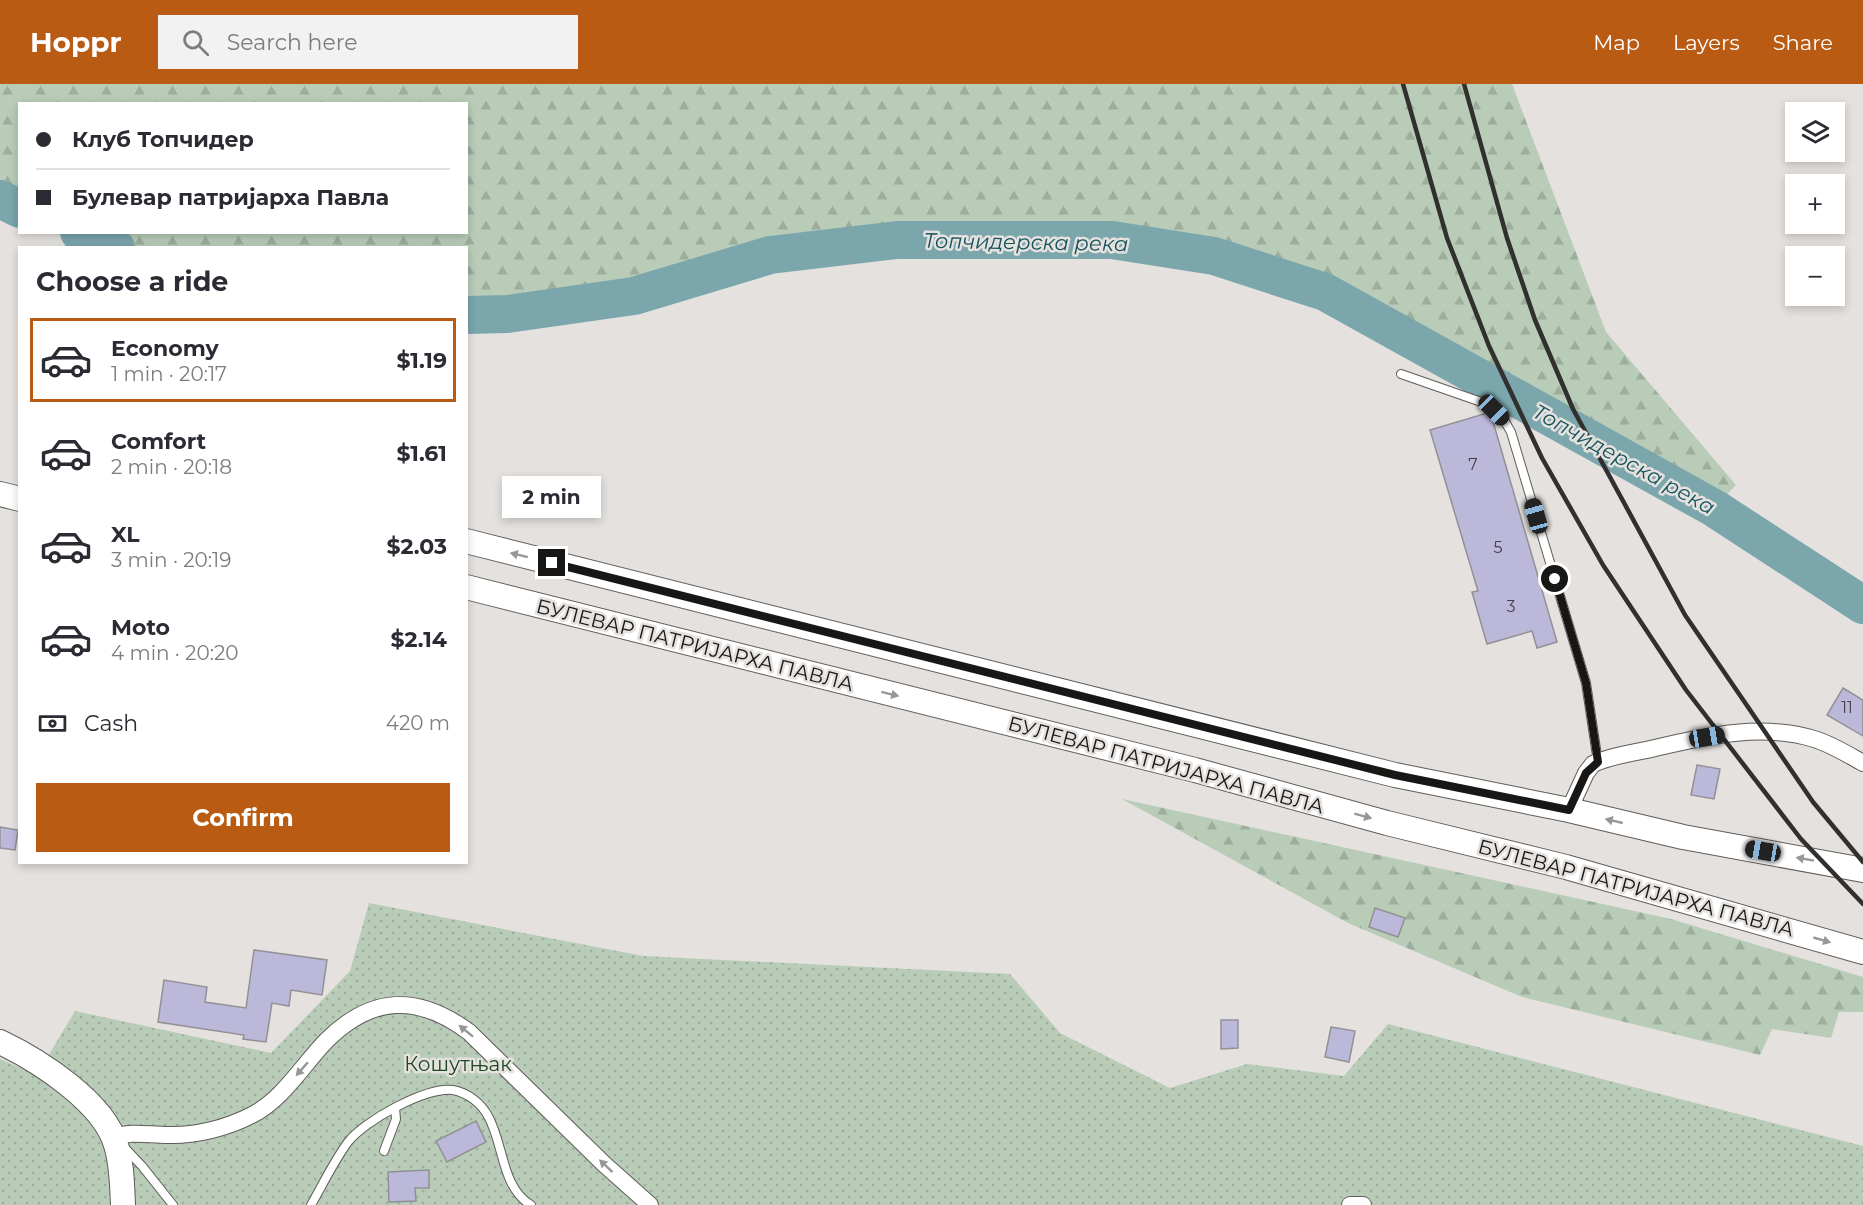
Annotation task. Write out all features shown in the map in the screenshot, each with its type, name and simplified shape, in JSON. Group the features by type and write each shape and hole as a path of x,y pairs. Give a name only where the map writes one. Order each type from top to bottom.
{"main road":[{"path":"0,494 18,498"},
{"path":"468,542 1395,775 1569,810 1683,837 1863,870"},
{"name":"БУЛЕВАР ПАТРИЈАРХА ПАВЛА","path":"468,588 1195,770 1388,823 1566,867 1863,952"},
{"path":"0,1042 31,1058 64,1082 94,1110 113,1137 119,1158 123,1205"}],"street":[{"path":"1569,810 1586,773 1598,762 1686,741 1759,731 1812,738 1830,744 1863,763"},
{"path":"113,1137 130,1133 170,1136 194,1134 252,1115 283,1091 326,1041 346,1024 383,1005 401,1004 426,1009 448,1017 469,1032 596,1156 650,1205"},
{"path":"1350,1205 1363,1205"}],"lane":[{"path":"1401,374 1487,404 1504,420 1511,432 1586,683 1598,762"},
{"path":"311,1205 348,1142 371,1121 395,1108 442,1090 453,1090 472,1097 488,1115 513,1188 521,1200 531,1205"},
{"path":"384,1151 396,1119 395,1108"},
{"path":"113,1137 133,1154 173,1205"}],"green space":[{"path":"0,84 1512,84 1606,332 1736,485 1714,508 1325,292 1214,256 1112,240 897,240 771,255 634,296 507,314 468,315 468,246 113,246 82,234 468,234 468,102 18,102 18,208 0,199"},
{"path":"1122,799 1671,919 1863,977 1863,1012 1839,1012 1831,1038 1772,1029 1760,1055 1522,997 1348,923"},
{"name":"Кошутњак","path":"369,903 643,956 1010,974 1060,1033 1170,1088 1247,1064 1344,1076 1388,1024 1863,1146 1863,1205 0,1205 0,1059 37,1075 75,1011 271,1053 350,971"}],"building":[{"path":"1487,413 1492,418 1557,642 1537,648 1532,631 1487,644 1472,592 1478,591 1430,430"},
{"path":"1843,688 1863,700 1863,736 1827,715"},
{"path":"1697,765 1720,769 1714,799 1691,795"},
{"path":"0,827 18,830 15,850 0,848"},
{"path":"1375,908 1405,918 1398,937 1369,927"},
{"path":"254,950 327,960 322,995 291,990 289,1006 272,1003 266,1042 243,1039 244,1035 158,1022 164,980 207,987 205,1002 246,1008"},
{"path":"1221,1020 1238,1020 1238,1048 1221,1049"},
{"path":"1331,1027 1355,1031 1349,1062 1325,1057"},
{"path":"476,1121 486,1142 447,1162 436,1141"},
{"path":"429,1170 429,1188 415,1188 416,1201 389,1202 388,1172"}],"waterway":[{"name":"Топчидерска река","path":"0,199 18,208"},
{"name":"Топчидерска река","path":"84,234 111,246"},
{"name":"Топчидерска река","path":"468,315 507,314 634,296 770,255 897,240 1112,240 1214,256 1325,292 1714,508 1863,605"}],"railway":[{"path":"1403,84 1447,238 1489,346 1542,458 1603,565 1686,690 1801,839 1863,904"},
{"path":"1464,84 1507,238 1535,320 1573,409 1685,615 1813,802 1863,862"}],"route":[{"path":"552,563 1395,775 1569,810 1589,768 1598,762 1586,683 1555,579"}]}
